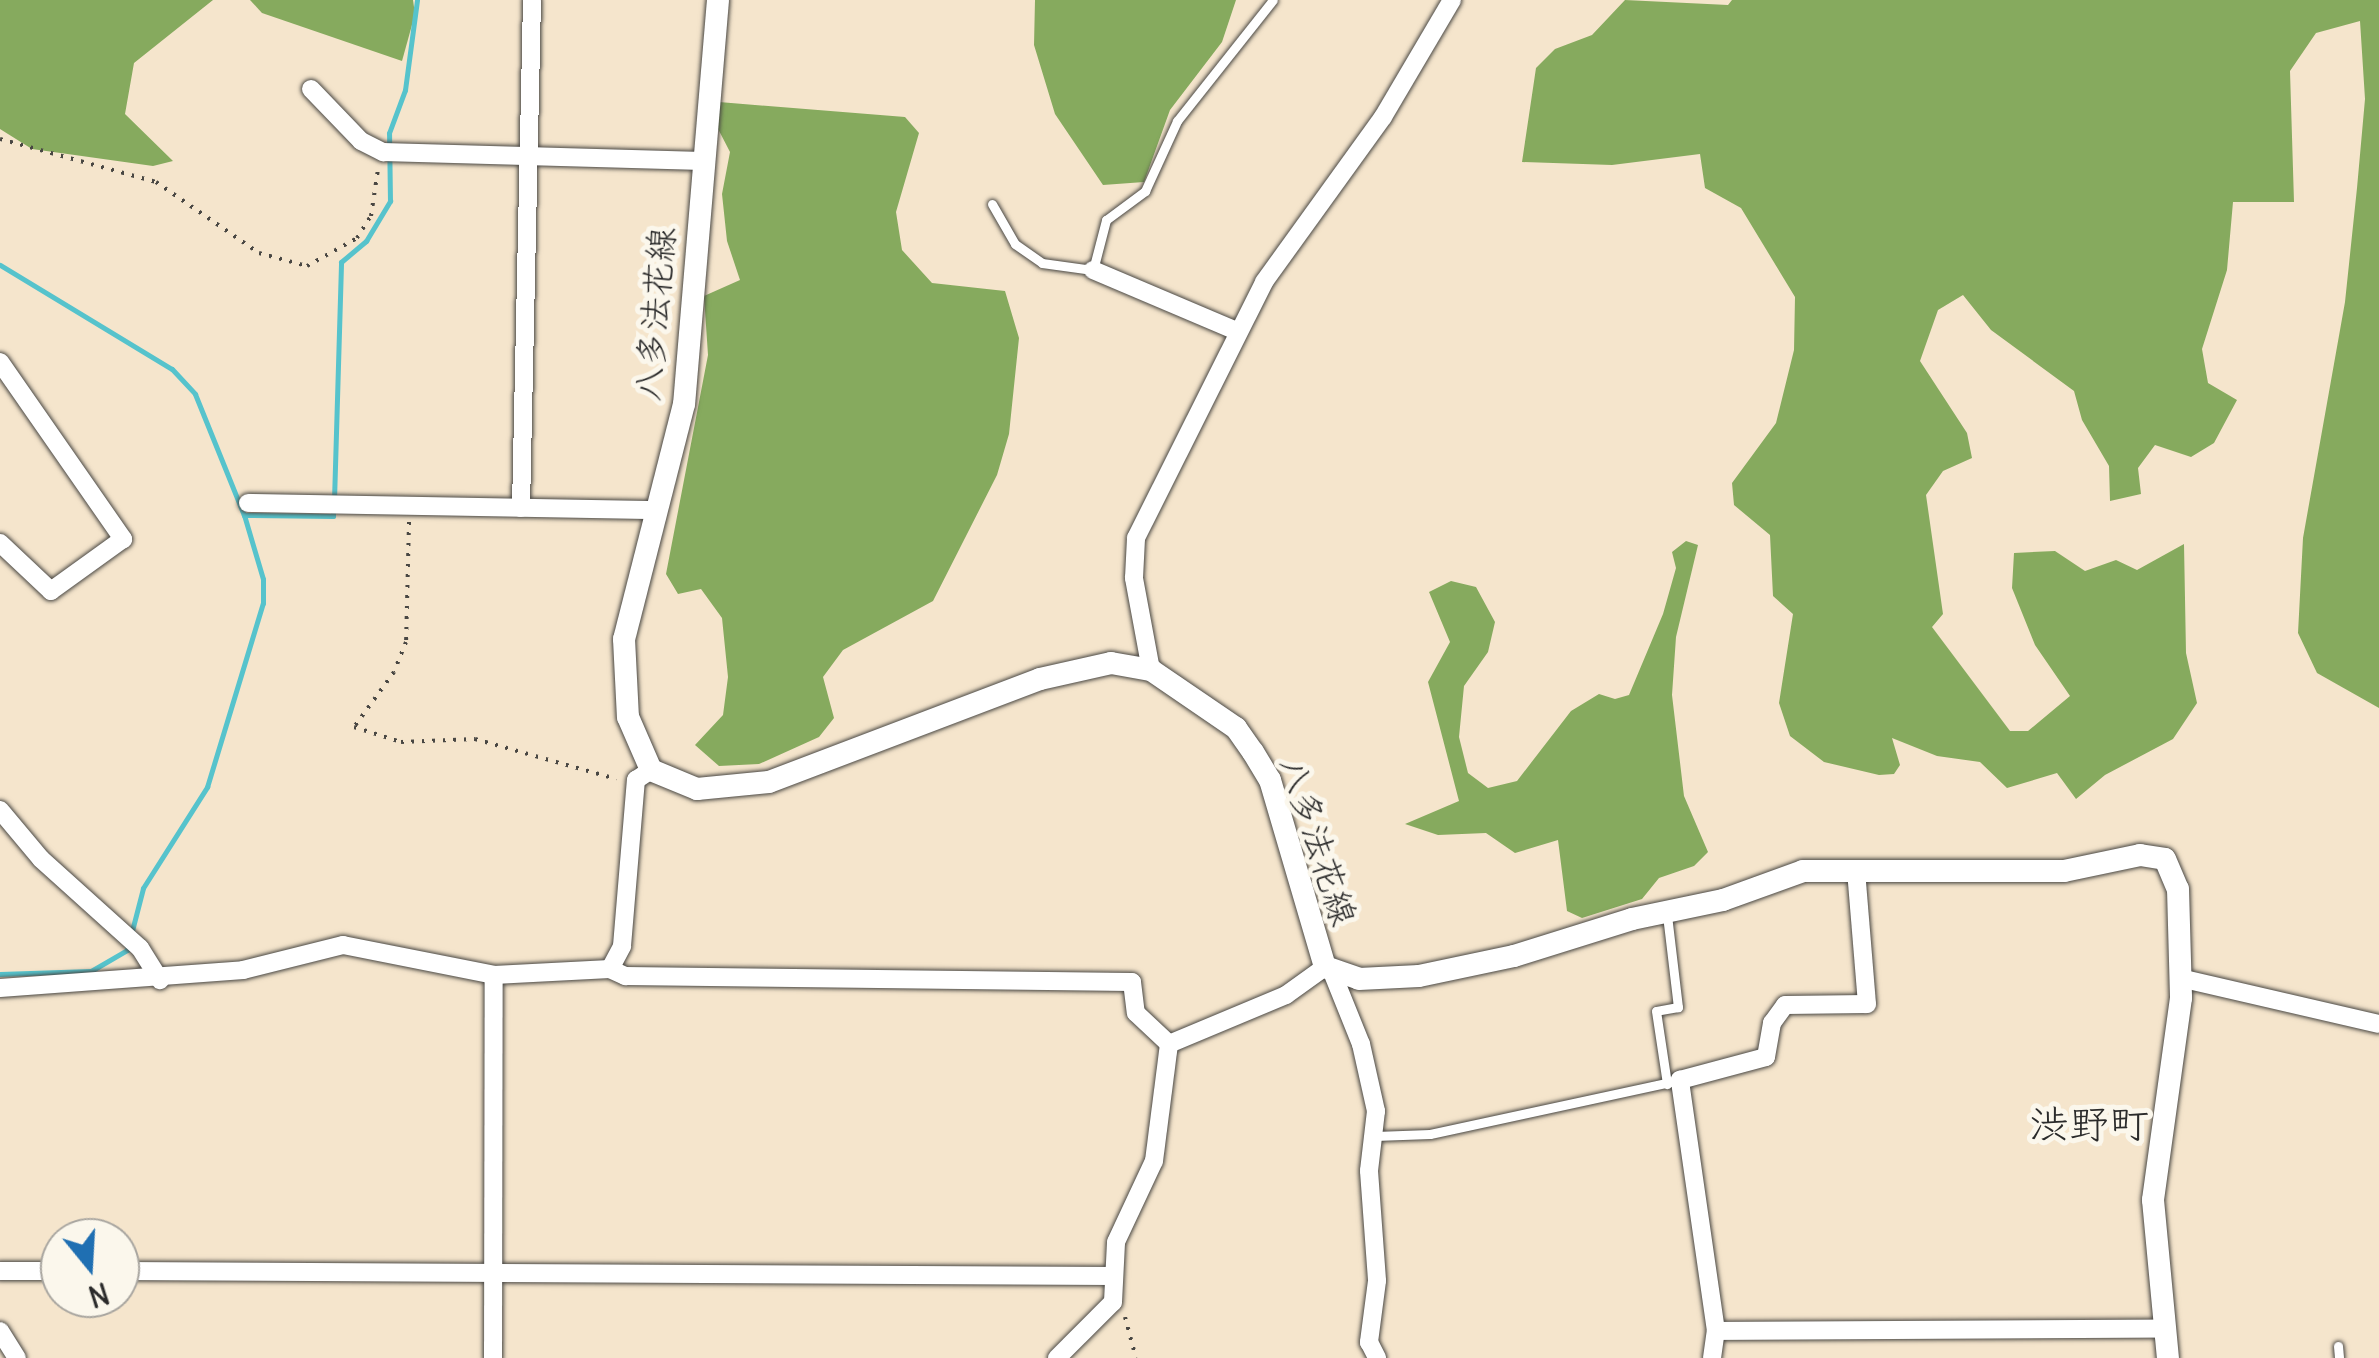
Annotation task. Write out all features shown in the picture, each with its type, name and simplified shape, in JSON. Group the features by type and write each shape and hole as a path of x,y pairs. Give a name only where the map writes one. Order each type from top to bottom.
{"main road":[{"name":"八多法花線","path":"718,0 684,404 653,510 624,639 628,717 643,775 697,789 768,782 1040,679 1111,663 1152,670 1236,728 1262,766 1329,970 1360,979 1419,976 1723,900 1774,876 1856,870 2064,871 2140,855 2165,860 2178,889 2180,978 2153,1200 2168,1358"}],"street":[{"path":"521,508 532,0"},
{"path":"1152,670 1134,578 1136,538 1264,282 1382,117 1452,0"},
{"path":"311,89 384,152 703,161"},
{"path":"1093,270 1237,331"},
{"path":"0,362 123,539 51,591 0,543"},
{"path":"248,504 653,510"},
{"path":"610,969 622,946 643,775"},
{"path":"0,810 40,859 140,948 160,980"},
{"path":"1712,1358 1716,1330 1674,1082 1766,1057 1772,1023 1786,1004 1867,1004 1856,870"},
{"path":"0,988 160,980 243,970 343,945 494,975 610,969 626,976 1132,982 1136,1013 1169,1044"},
{"path":"1169,1044 1286,995 1329,970 1361,1044 1375,1136 1369,1171 1377,1281 1369,1342 1377,1358"},
{"path":"493,1358 494,975"},
{"path":"2180,978 2379,1024"},
{"path":"1056,1358 1113,1302 1116,1242 1154,1161 1169,1044"},
{"path":"0,1271 40,1271"},
{"path":"140,1271 1114,1276"},
{"path":"1716,1330 2164,1328"},
{"path":"0,1330 17,1358"}],"lane":[{"path":"992,204 1016,244 1042,264 1093,270 1106,220 1144,191 1177,120 1273,0"},
{"path":"1375,1136 1430,1134 1674,1082 1656,1012 1678,1006 1666,912"},
{"path":"2338,1346 2339,1358"}],"path":[{"path":"0,139 156,182 259,254 307,266 357,238 371,216 384,152"},
{"path":"409,506 412,611 406,642 394,672 354,726 401,742 475,740 580,773 643,775"},
{"path":"1113,1302 1126,1318 1136,1358"}],"green space":[{"path":"0,0 213,0 134,63 125,114 173,161 153,166 32,149 0,129"},
{"path":"250,0 413,0 415,14 402,61 262,13"},
{"path":"1035,0 1236,0 1222,42 1170,110 1144,182 1103,185 1055,114 1034,45"},
{"path":"1625,0 1728,5 1732,0 2379,0 2379,708 2317,673 2298,633 2303,538 2345,302 2357,188 2365,99 2360,21 2316,33 2290,71 2294,202 2233,202 2227,270 2202,349 2208,383 2237,400 2214,443 2191,457 2155,445 2138,468 2141,494 2110,501 2109,466 2082,420 2074,391 1991,330 1963,295 1938,310 1920,361 1967,433 1972,458 1943,471 1926,495 1943,614 1932,627 2010,731 2028,731 2070,696 2035,645 2012,588 2014,553 2055,551 2085,571 2116,560 2137,570 2184,544 2186,653 2197,703 2173,739 2105,775 2076,799 2057,773 2007,788 1980,762 1937,756 1892,738 1900,765 1894,774 1879,775 1824,762 1790,736 1779,703 1793,614 1773,596 1770,535 1734,505 1732,483 1776,423 1794,350 1795,297 1741,208 1705,188 1700,154 1612,165 1522,162 1536,68 1555,49 1592,35"},
{"path":"719,102 905,117 919,133 896,212 902,250 932,283 1005,291 1019,338 1009,434 997,475 933,601 843,650 823,677 834,718 819,737 759,764 719,766 695,745 723,715 728,677 722,618 701,589 678,594 666,574 708,355 704,296 740,280 727,241 722,194 730,152 715,123"},
{"path":"1686,541 1698,545 1676,637 1672,695 1684,796 1708,852 1694,866 1659,878 1642,899 1582,918 1567,911 1558,840 1515,853 1486,833 1438,835 1405,824 1459,801 1428,682 1450,642 1429,592 1451,581 1476,587 1495,622 1488,652 1464,686 1459,737 1468,773 1488,788 1517,781 1571,711 1599,694 1615,699 1629,695 1663,614 1676,568 1672,552"}],"waterway":[{"path":"334,500 341,262 366,241 390,201 389,133 405,90 417,0"},
{"path":"0,265 172,369 195,394 244,515"},
{"path":"0,974 91,971 127,950 143,888 207,787 263,603 263,579 244,515 333,516 333,511"}],"district":[{"name":"渋野町","path":"2089,1124"}]}
